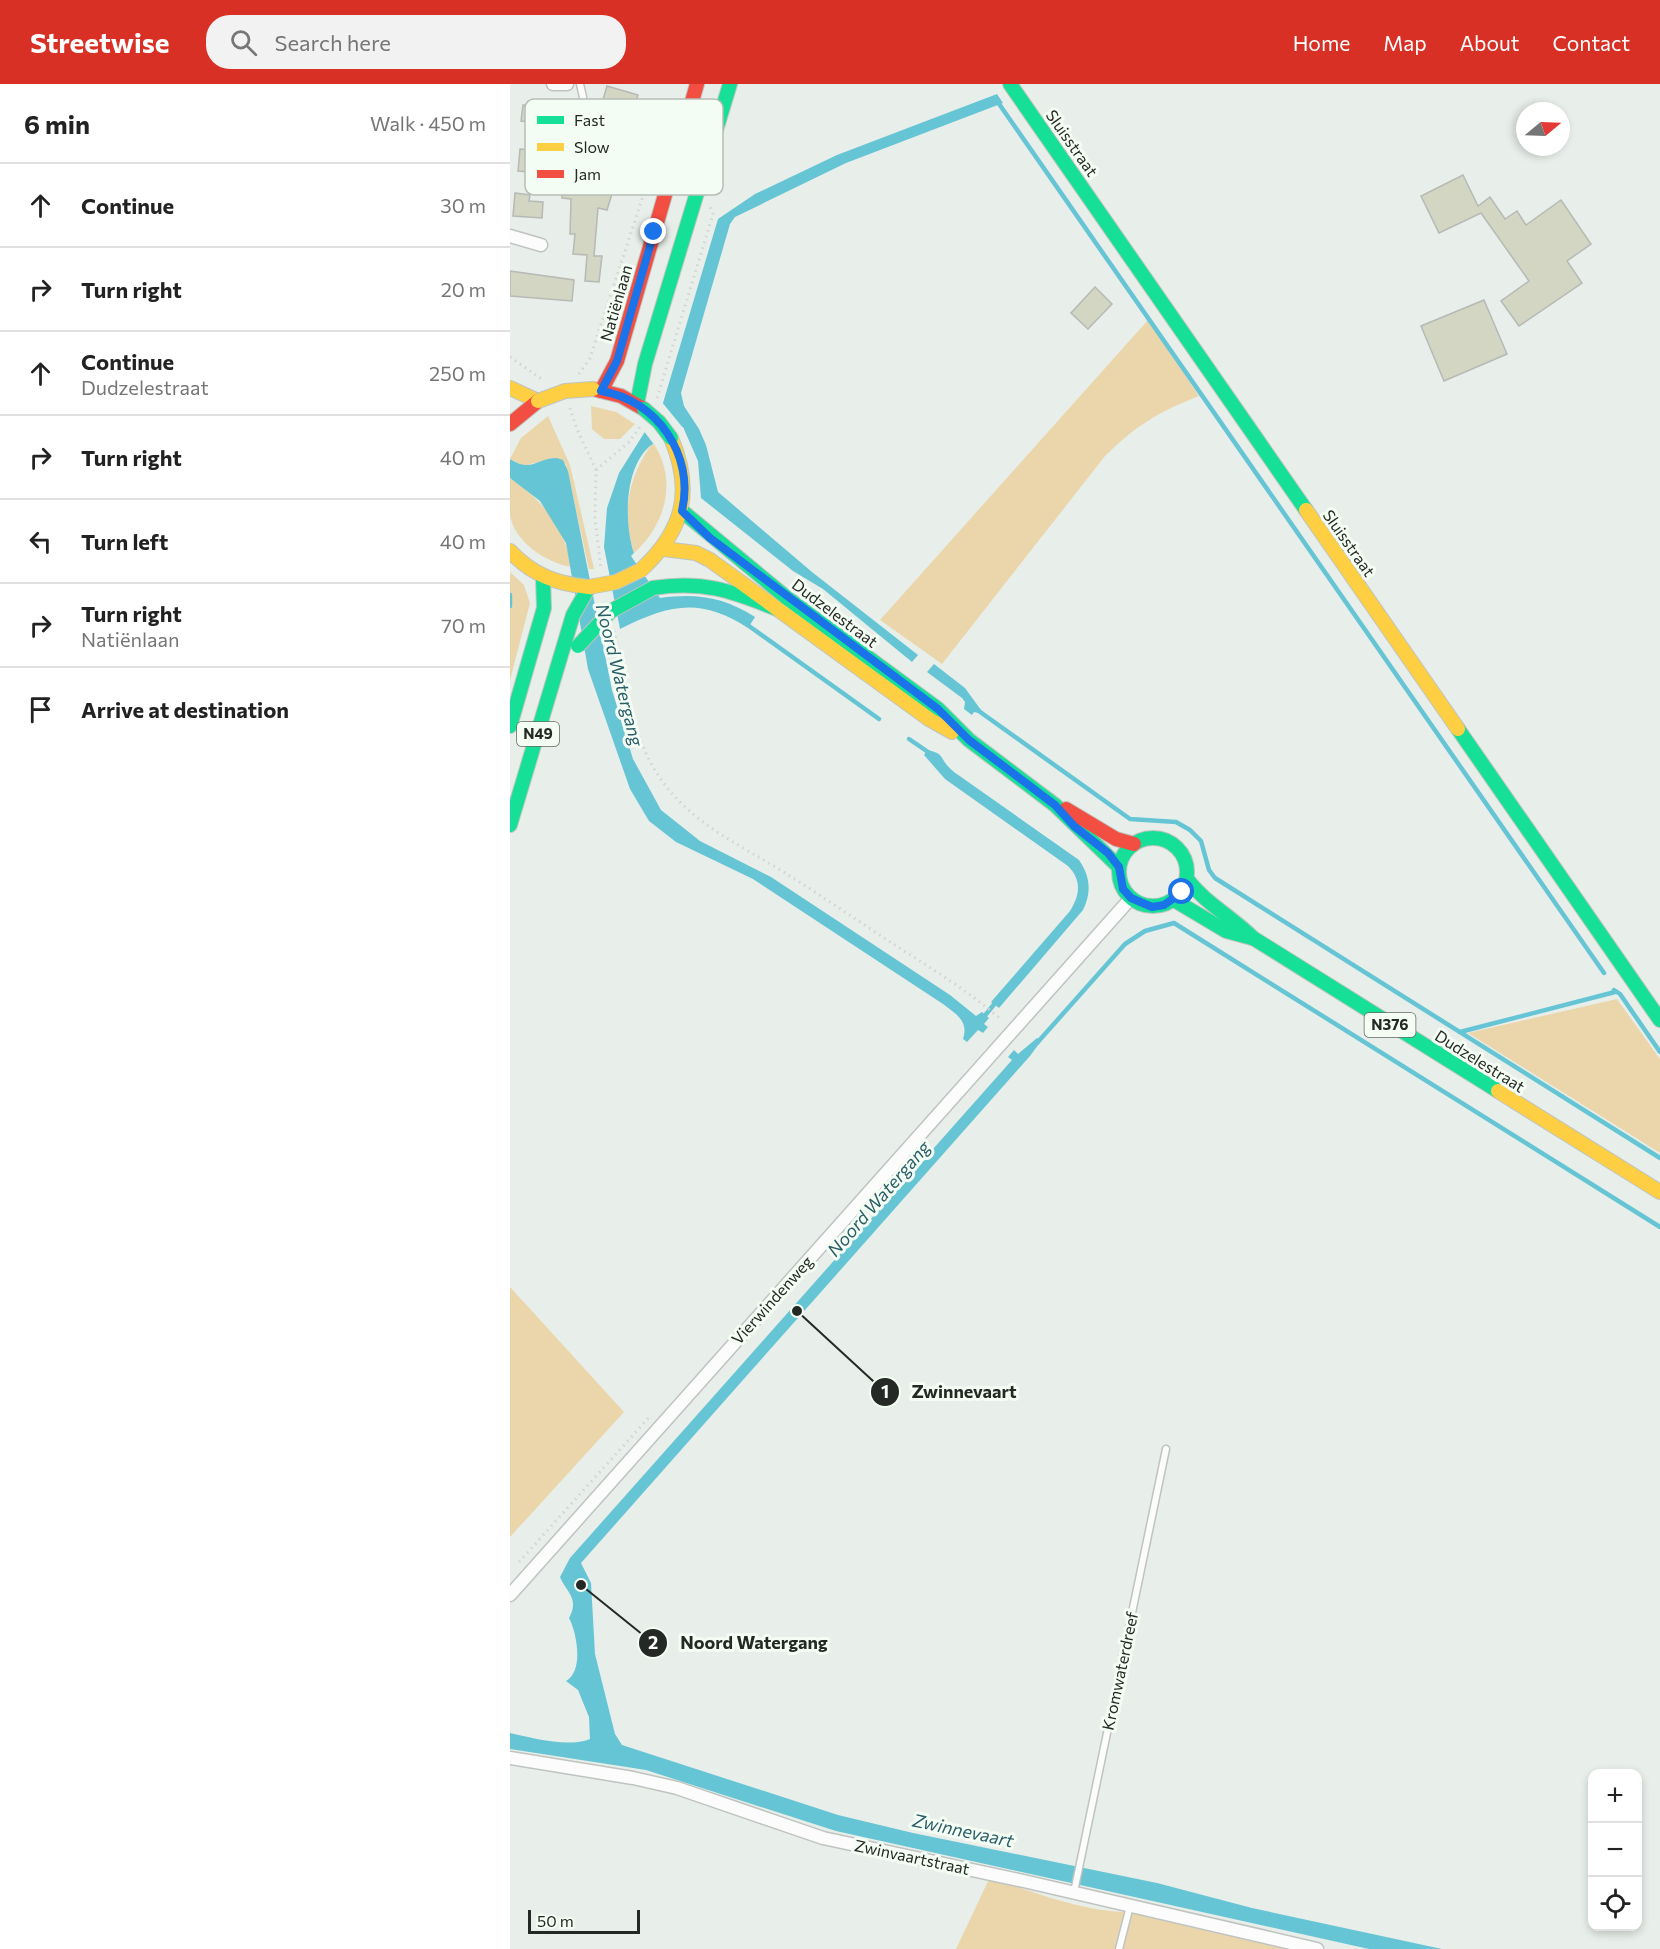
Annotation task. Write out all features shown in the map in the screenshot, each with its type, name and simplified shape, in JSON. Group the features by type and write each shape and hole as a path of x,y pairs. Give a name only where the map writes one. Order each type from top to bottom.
{"main road":[{"name":"Natiënlaan","path":"693,99 697,84"},
{"path":"723,108 730,84"},
{"name":"Sluisstraat","path":"1010,84 1660,1020"},
{"name":"Natiënlaan","path":"597,390 617,361 665,195"},
{"path":"645,409 645,364 697,195"},
{"path":"510,388 538,401"},
{"path":"510,424 538,401 565,391 597,390 645,409 659,422 671,438 684,476 682,511 664,549 641,570 616,582 589,587 568,585 543,577 523,564 510,551"},
{"name":"Dudzelestraat","path":"682,511 691,521 787,598 938,709 969,740 1055,805 1119,867"},
{"name":"Dudzelestraat","path":"664,549 696,554 710,560 929,719 969,740"},
{"name":"N49","path":"510,726 544,608 543,577"},
{"path":"554,678 596,623 619,603 653,588 696,582 720,585 777,609"},
{"name":"N49","path":"510,825 573,615 589,587"},
{"name":"Dudzelestraat","path":"1055,805 1080,814 1117,839 1134,844"},
{"name":"N376","path":"1134,844 1153,838 1172,844 1182,853 1187,866 1187,879"},
{"path":"1119,867 1125,854 1134,844"},
{"name":"N376","path":"1119,867 1123,889 1131,898"},
{"path":"1131,898 1152,907 1174,900 1182,892 1187,879"},
{"name":"Dudzelestraat","path":"1187,879 1199,895 1234,919 1253,938 1660,1192"},
{"name":"Dudzelestraat","path":"1174,900 1226,931 1253,938"}],"street":[{"path":"553,84 567,84"},
{"path":"510,236 522,237 541,245"},
{"name":"Vierwindenweg","path":"510,1595 1131,898"},
{"name":"Zwinvaartstraat","path":"510,1758 633,1778 677,1788 823,1838 1074,1889 1130,1906 1317,1949"}],"lane":[{"path":"579,84 583,99"},
{"name":"Kromwaterdreef","path":"1074,1889 1166,1449"},
{"path":"1119,1949 1130,1906"}],"path":[{"path":"577,376 590,358 643,195"},
{"path":"596,470 629,442 645,409 662,382 713,214 707,195"},
{"path":"510,357 547,382"},
{"path":"567,398 576,427 596,470 595,518 603,579"},
{"path":"612,623 631,710 640,737 659,777 688,811 722,837 805,885 977,999 998,1017"}],"shaded area":[{"path":"1148,320 1199,396 1149,420 1105,456 942,664 880,620"},
{"path":"591,406 616,412 635,424 620,439 604,439 592,429"},
{"path":"548,416 570,465 594,569 589,569 566,464 552,458 524,466 510,459 521,438"},
{"path":"654,444 665,473 665,502 654,530 634,553 628,524 629,497 637,470 651,445"},
{"path":"510,478 551,516 564,540 571,567 542,556 518,534 510,515"},
{"path":"510,572 524,585 530,603 510,680"},
{"path":"1617,999 1660,1059 1660,1153 1468,1033"},
{"path":"510,1287 624,1412 510,1537"},
{"path":"990,1877 1084,1907 1143,1912 1301,1949 956,1949"}],"water":[{"path":"997,94 1003,103 846,163 735,217 730,224 681,393 684,406 706,445 718,492 812,572 918,655 912,662 823,589 793,571 701,498 698,461 683,427 650,446 641,456 635,468 628,497 629,527 634,553 631,556 660,598 686,596 709,598 732,605 755,617 748,628 715,612 700,608 685,608 654,614 620,629 604,547 607,508 619,473 663,403 718,219 755,194 837,155"},
{"path":"557,458 563,460 568,471 612,690 633,759 661,810 700,841 771,877 950,995 976,1016 982,1012 989,1018 984,1024 988,1027 983,1033 978,1030 967,1042 963,1039 964,1027 960,1018 943,1004 753,879 676,842 649,821 630,789 588,669 566,543 540,501 510,478 510,459 529,465"},
{"path":"934,664 965,688 981,710 979,713 974,712 972,715 964,709 965,702 962,698 927,672"},
{"path":"927,750 940,755 954,772 1079,860 1086,872 1089,890 1083,910 999,1008 991,1002 1070,911 1078,888 1076,877 1068,866 945,779 924,755"},
{"name":"Zwinnevaart","path":"1037,1038 1041,1041 1030,1056 581,1563 591,1583 595,1654 615,1734 622,1745 838,1815 913,1833 1157,1883 1252,1908 1442,1949 1369,1949 836,1831 646,1770 510,1749 510,1733 571,1743 590,1739 589,1717 578,1690 566,1681 572,1676 577,1661 576,1642 569,1618 573,1600 560,1577 570,1558 1012,1060 1008,1057 1014,1050 1018,1054"}],"pier":[{"path":"661,401 684,429 656,447 643,430"}],"building":[{"path":"607,86 638,95 637,99 603,99"},
{"path":"523,105 525,105 525,121 521,121"},
{"path":"520,149 525,149 525,172 518,171"},
{"path":"1463,175 1478,206 1490,197 1505,219 1517,211 1526,225 1561,200 1591,244 1567,261 1582,283 1519,326 1501,301 1529,281 1481,213 1439,233 1421,196"},
{"path":"515,193 530,195 529,201 543,202 542,218 513,216"},
{"path":"562,195 612,195 607,210 598,208 594,256 602,256 599,282 585,281 587,255 573,254 575,234 570,234 571,199 562,198"},
{"path":"510,271 574,280 572,301 510,296"},
{"path":"1095,287 1112,304 1088,329 1071,313"},
{"path":"1484,300 1507,354 1444,381 1421,326"}],"waterway":[{"path":"997,101 1604,973"},
{"path":"510,595 510,606"},
{"path":"747,621 749,626 879,719"},
{"path":"976,709 1130,819 1176,822 1190,830 1201,841 1209,870 1215,878 1660,1158"},
{"path":"909,739 931,754"},
{"path":"1037,1043 1125,944 1145,931 1174,923 1660,1227"},
{"path":"1614,990 1620,994 1660,1052"},
{"path":"1460,1032 1615,992"},
{"path":"983,1018 996,1002"}],"traffic: fast":[{"path":"723,107 730,84"},
{"path":"1010,84 1306,510"},
{"path":"637,404 645,364 696,195"},
{"path":"644,409 659,422 671,438"},
{"path":"682,511 787,598 938,709 969,740 1055,805 1119,867"},
{"path":"510,726 544,608 543,577"},
{"path":"653,588 702,586 731,592 777,609"},
{"path":"510,825 573,615 589,587"},
{"path":"578,646 611,611 653,588"},
{"path":"1458,729 1660,1020"},
{"path":"1153,838 1166,841 1177,848 1184,859 1187,872 1184,885 1177,896 1166,903 1153,906 1140,903 1129,896 1122,885 1119,872 1122,859 1129,848 1140,841 1153,838"},
{"path":"1187,879 1194,888 1253,938 1498,1091"},
{"path":"1174,900 1226,931 1252,938"}],"traffic: slow":[{"path":"510,388 538,401"},
{"path":"538,401 565,391 593,389"},
{"path":"641,570 667,541 680,510 683,493 682,476 671,438"},
{"path":"1306,510 1458,729"},
{"path":"664,549 696,553 710,560 929,719 952,732"},
{"path":"510,551 527,566 546,577 589,587"},
{"path":"589,587 616,582 641,570"},
{"path":"1498,1091 1660,1192"}],"traffic: jam":[{"path":"693,99 697,84"},
{"path":"601,391 617,361 665,195"},
{"path":"593,389 621,396 644,409"},
{"path":"510,424 538,401"},
{"path":"1066,809 1116,839 1134,844"}],"place":[{"name":"Zwinnevaart","path":"797,1311"},
{"name":"Noord Watergang","path":"581,1585"}],"route":[{"path":"654,232 617,361 601,391 621,396 637,404 659,422 669,434 676,447 684,476 682,511 710,538 787,598 938,709 969,740 1055,805 1074,826 1108,853 1119,867 1123,889 1131,898 1152,907 1174,900 1182,892"}]}
